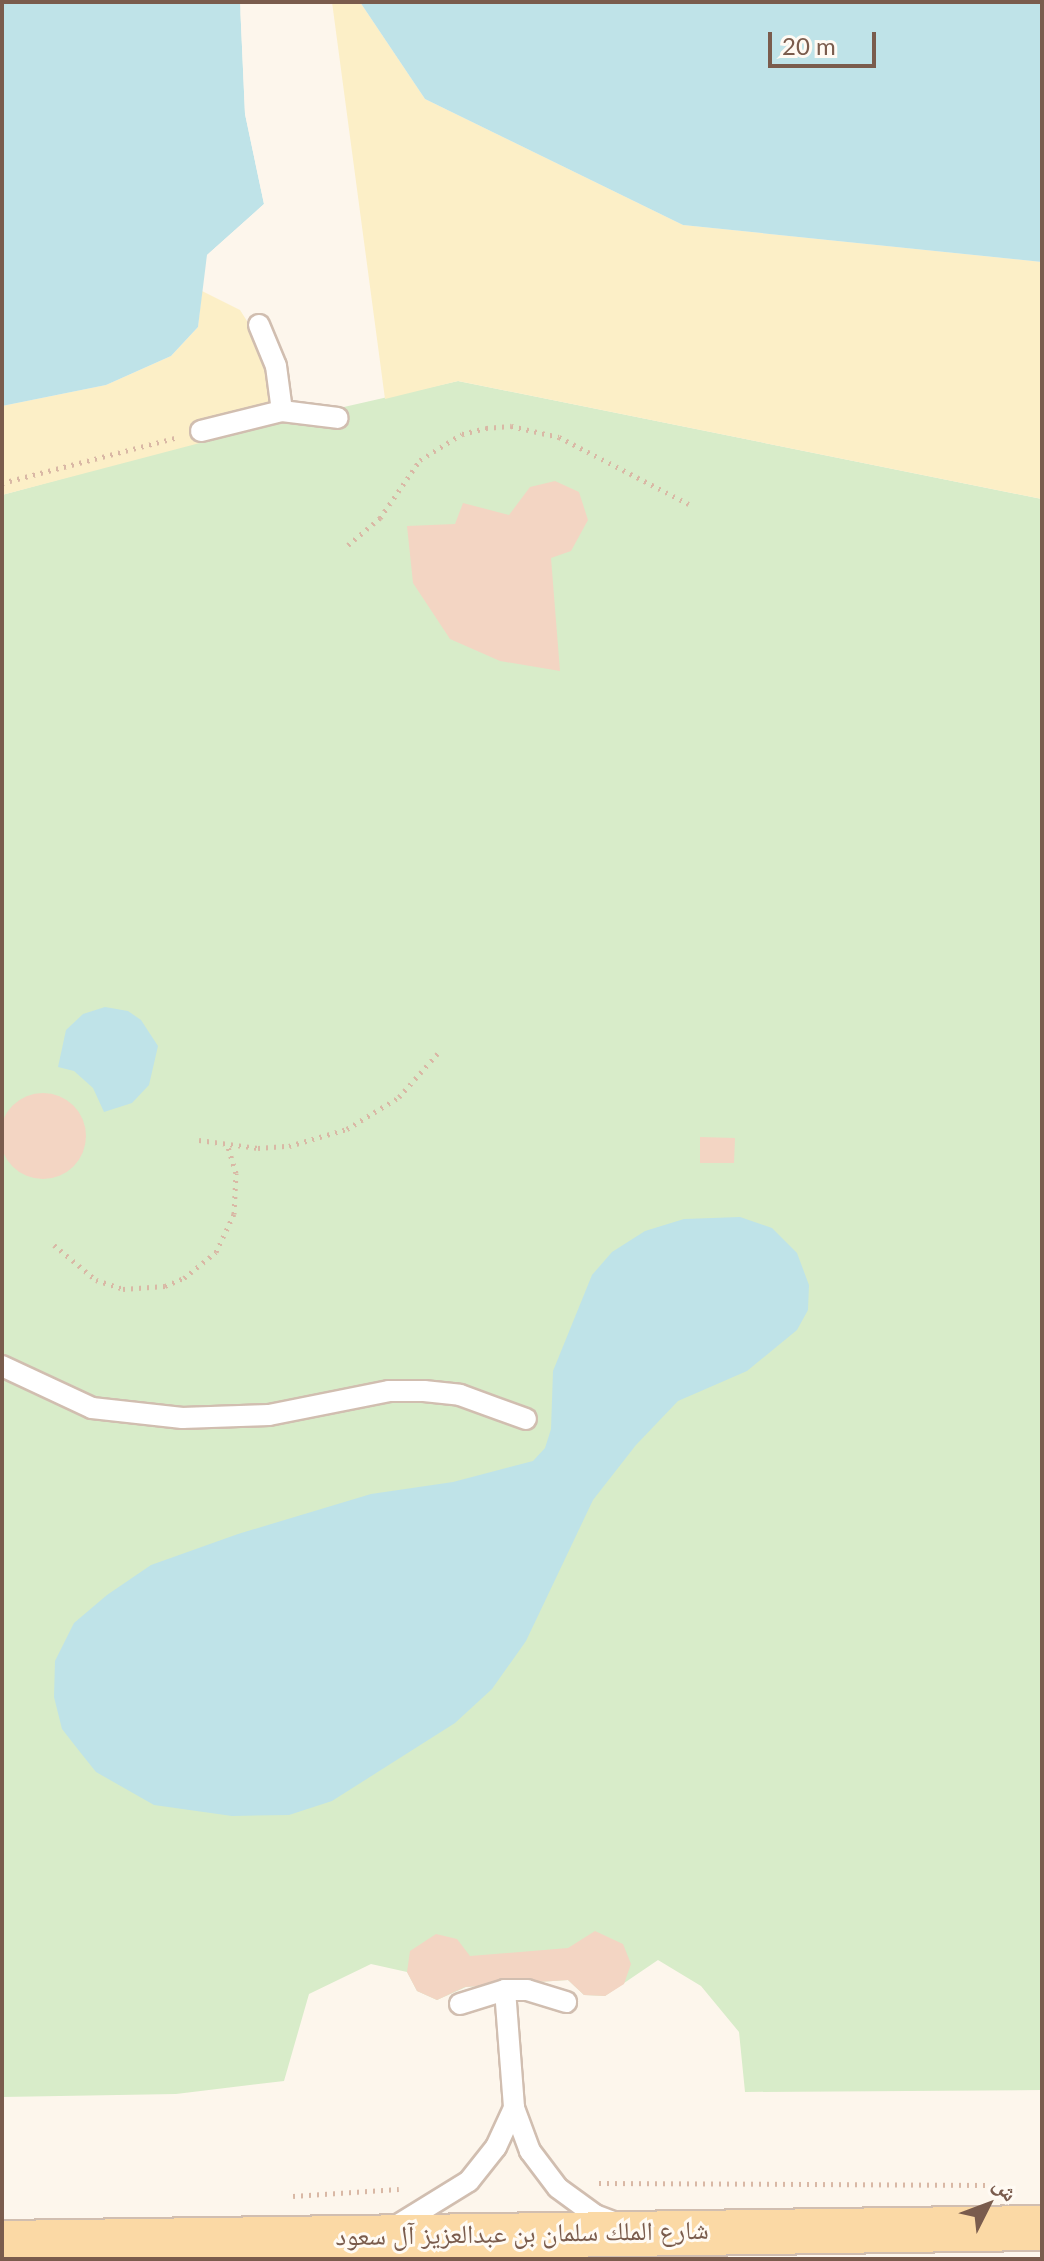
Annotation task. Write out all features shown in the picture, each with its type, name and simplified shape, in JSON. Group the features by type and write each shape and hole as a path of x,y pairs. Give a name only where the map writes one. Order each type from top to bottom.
{"main road":[{"name":"شارع الملك سلمان بن عبدالعزيز آل سعود","path":"2,2243 639,2231 1042,2228"}],"lane":[{"path":"259,325 276,366 282,411"},
{"path":"201,431 282,411 338,418"},
{"path":"2,1366 92,1408 182,1418 269,1415 389,1391 424,1391 460,1395 526,1419"},
{"path":"460,2004 505,1990 527,1990 566,2002"},
{"path":"505,1990 514,2108 530,2151 558,2188 595,2215 639,2231"},
{"path":"379,2235 469,2181 496,2147 514,2108"}],"path":[{"path":"348,545 380,518 420,460 462,434 486,428 511,426 559,437 689,504"},
{"path":"2,483 201,431"},
{"path":"199,1140 228,1146 289,1146 347,1129 399,1097 439,1052"},
{"path":"54,1245 96,1280 123,1289 144,1290 184,1278 216,1252 234,1214 236,1173 228,1146"}],"green space":[{"path":"458,381 1042,499 1042,2090 745,2092 739,2032 701,1986 658,1960 605,1996 584,1995 568,1980 466,1987 437,2000 417,1991 407,1972 371,1964 309,1994 284,2081 176,2094 2,2097 2,495 230,433"}],"sand":[{"path":"332,2 360,2 425,99 683,225 1042,262 1042,499 458,381 385,399"},
{"path":"202,291 240,310 263,346 284,421 2,495 2,406 106,385 171,356 198,327"}],"water":[{"path":"2,2 240,2 245,114 264,204 207,255 198,327 171,356 106,385 2,406"},
{"path":"360,2 1042,2 1042,262 683,225 425,99"},
{"path":"105,1007 128,1011 141,1020 158,1046 149,1085 132,1103 104,1112 93,1088 74,1071 58,1067 66,1030 83,1014"},
{"path":"740,1217 772,1228 797,1253 809,1285 808,1310 797,1330 747,1371 678,1401 636,1445 593,1500 526,1641 492,1689 455,1723 332,1801 289,1815 232,1816 154,1805 96,1772 62,1729 54,1697 55,1661 74,1623 107,1595 151,1565 238,1534 371,1494 453,1482 533,1461 545,1448 551,1429 553,1371 592,1275 612,1252 645,1231 684,1219"}],"pier":[{"path":"240,2 249,113 268,204 210,257 206,293 207,255 264,204 245,114"}],"building":[{"path":"555,481 579,492 588,520 571,551 551,558 560,671 500,661 450,639 413,583 407,526 455,524 463,503 509,515 530,487"},
{"path":"43,1093 67,1100 79,1112 86,1136 79,1160 67,1172 43,1179 19,1172 7,1160 0,1136 7,1112 19,1100"},
{"path":"700,1137 735,1138 734,1163 700,1163"},
{"path":"595,1931 623,1944 631,1964 624,1984 605,1996 584,1995 568,1980 465,1987 437,2000 417,1991 407,1972 410,1951 436,1934 457,1939 470,1956 568,1948"}]}
